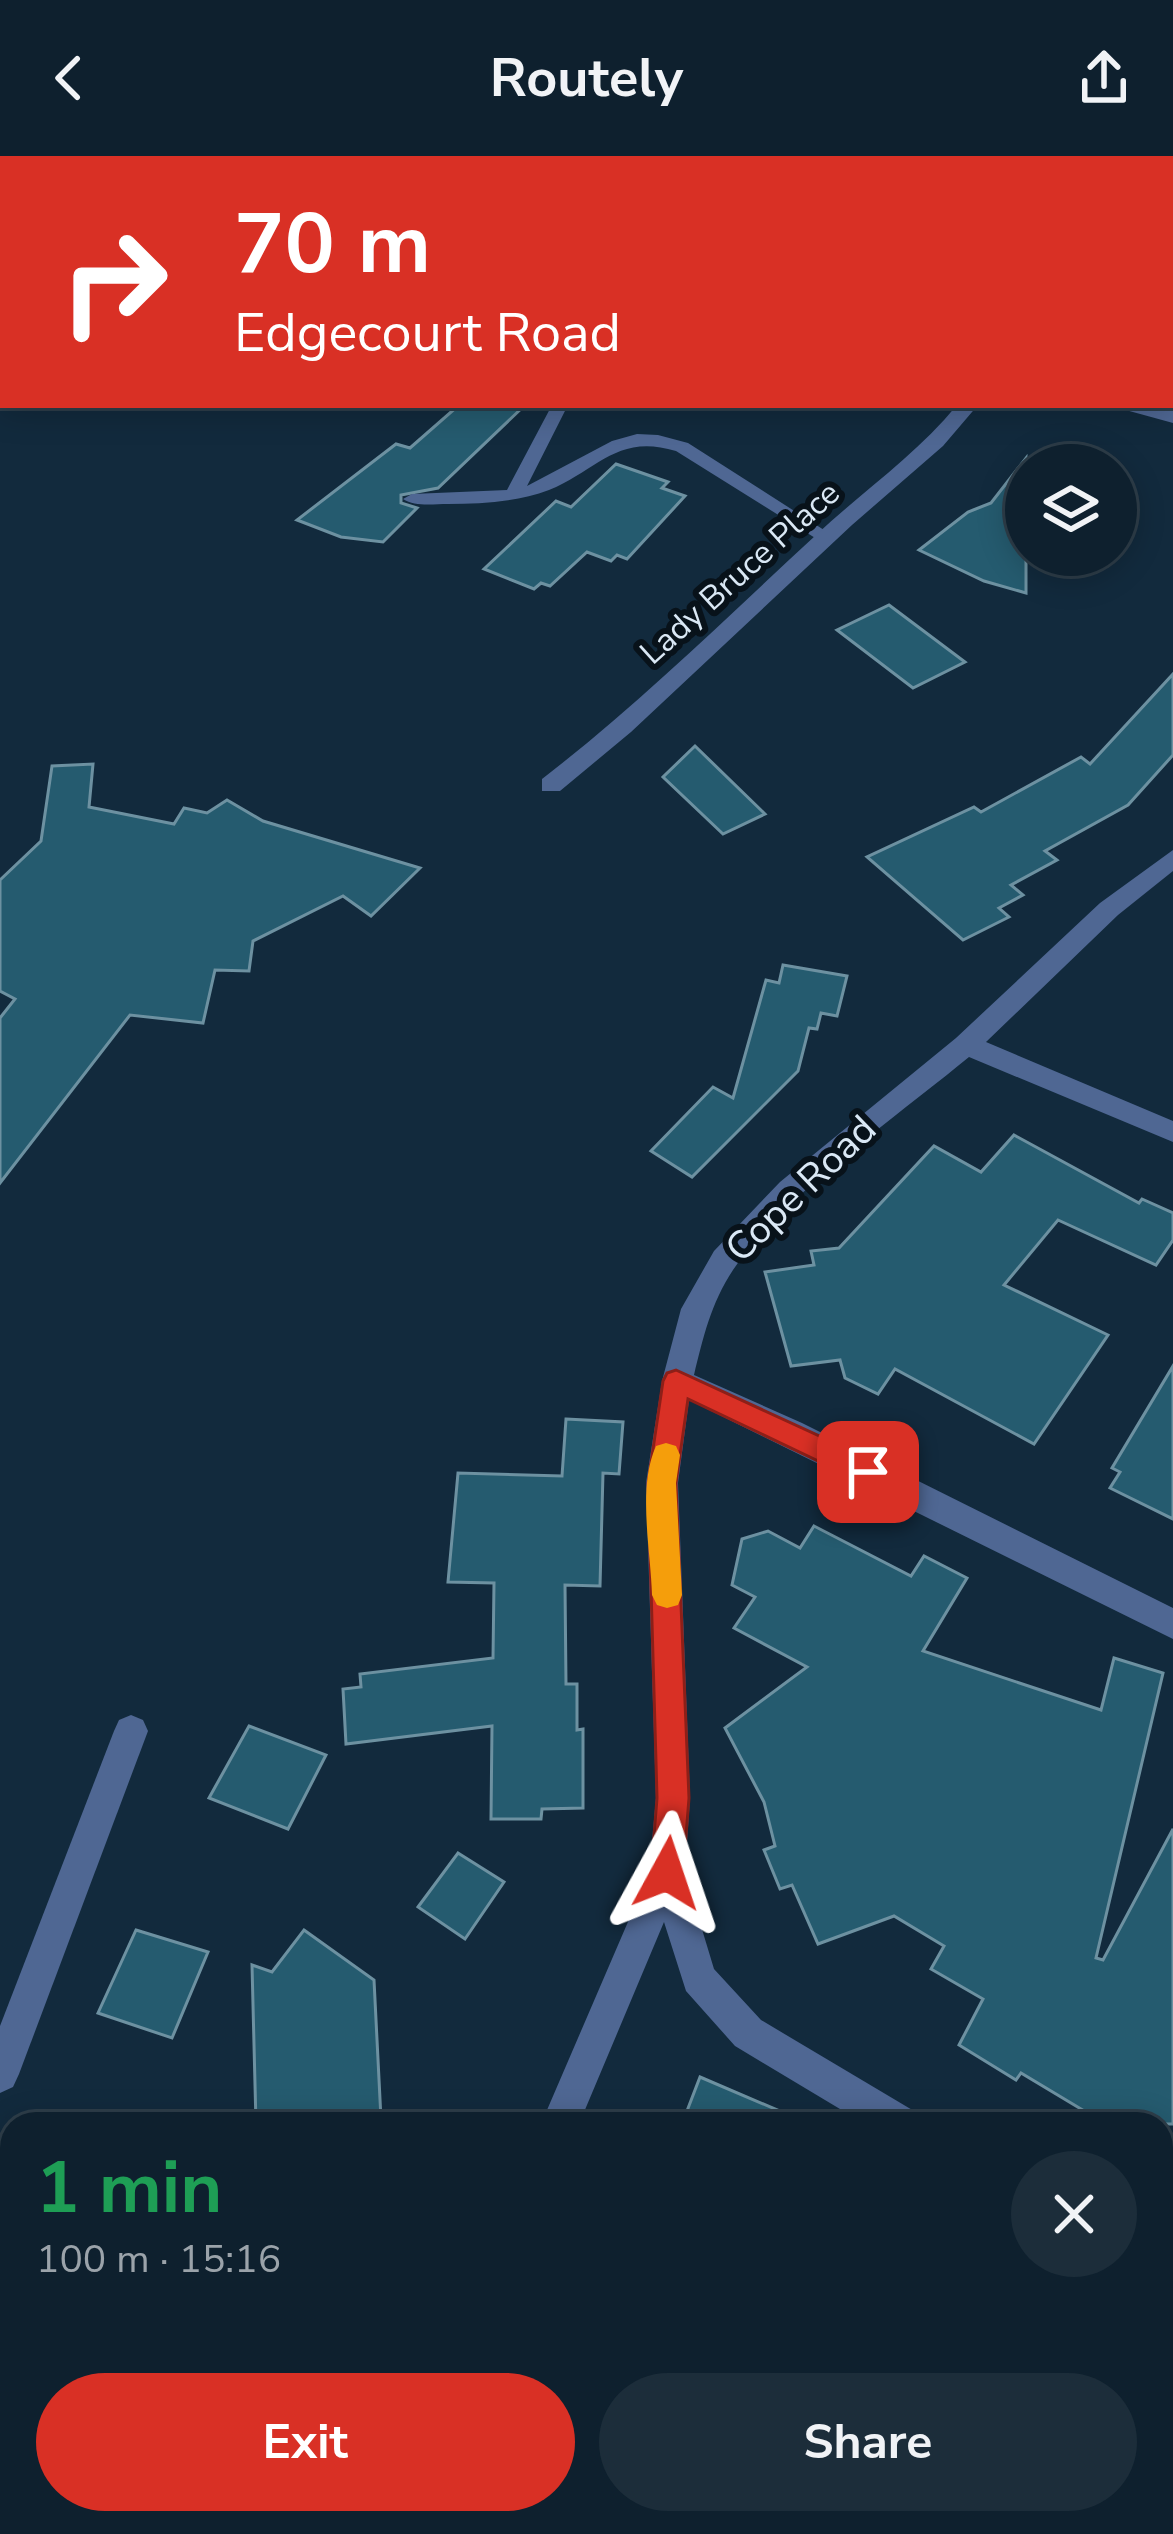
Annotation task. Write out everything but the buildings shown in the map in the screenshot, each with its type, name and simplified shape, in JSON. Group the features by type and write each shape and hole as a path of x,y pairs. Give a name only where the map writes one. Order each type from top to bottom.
{"street":[{"name":"Lady Bruce Place","path":"551,785 593,753 826,537 915,463 965,408"},
{"path":"1140,408 1173,417"},
{"name":"Cope Road","path":"565,2112 667,1873 673,1798 662,1483 676,1381 696,1309 724,1259 833,1150 967,1045 1109,908 1173,858"},
{"path":"967,1045 1173,1132"},
{"path":"676,1381 791,1432 1173,1624"},
{"path":"0,2074 131,1730"},
{"path":"667,1873 699,1978 718,2004 748,2033 881,2112"}],"lane":[{"path":"514,494 558,408"},
{"path":"412,499 537,489 614,445 658,438 826,537"}],"slow traffic":[{"path":"666,1455 662,1483 667,1595"}],"route":[{"path":"667,1873 673,1798 662,1483 676,1381 868,1472"}]}
